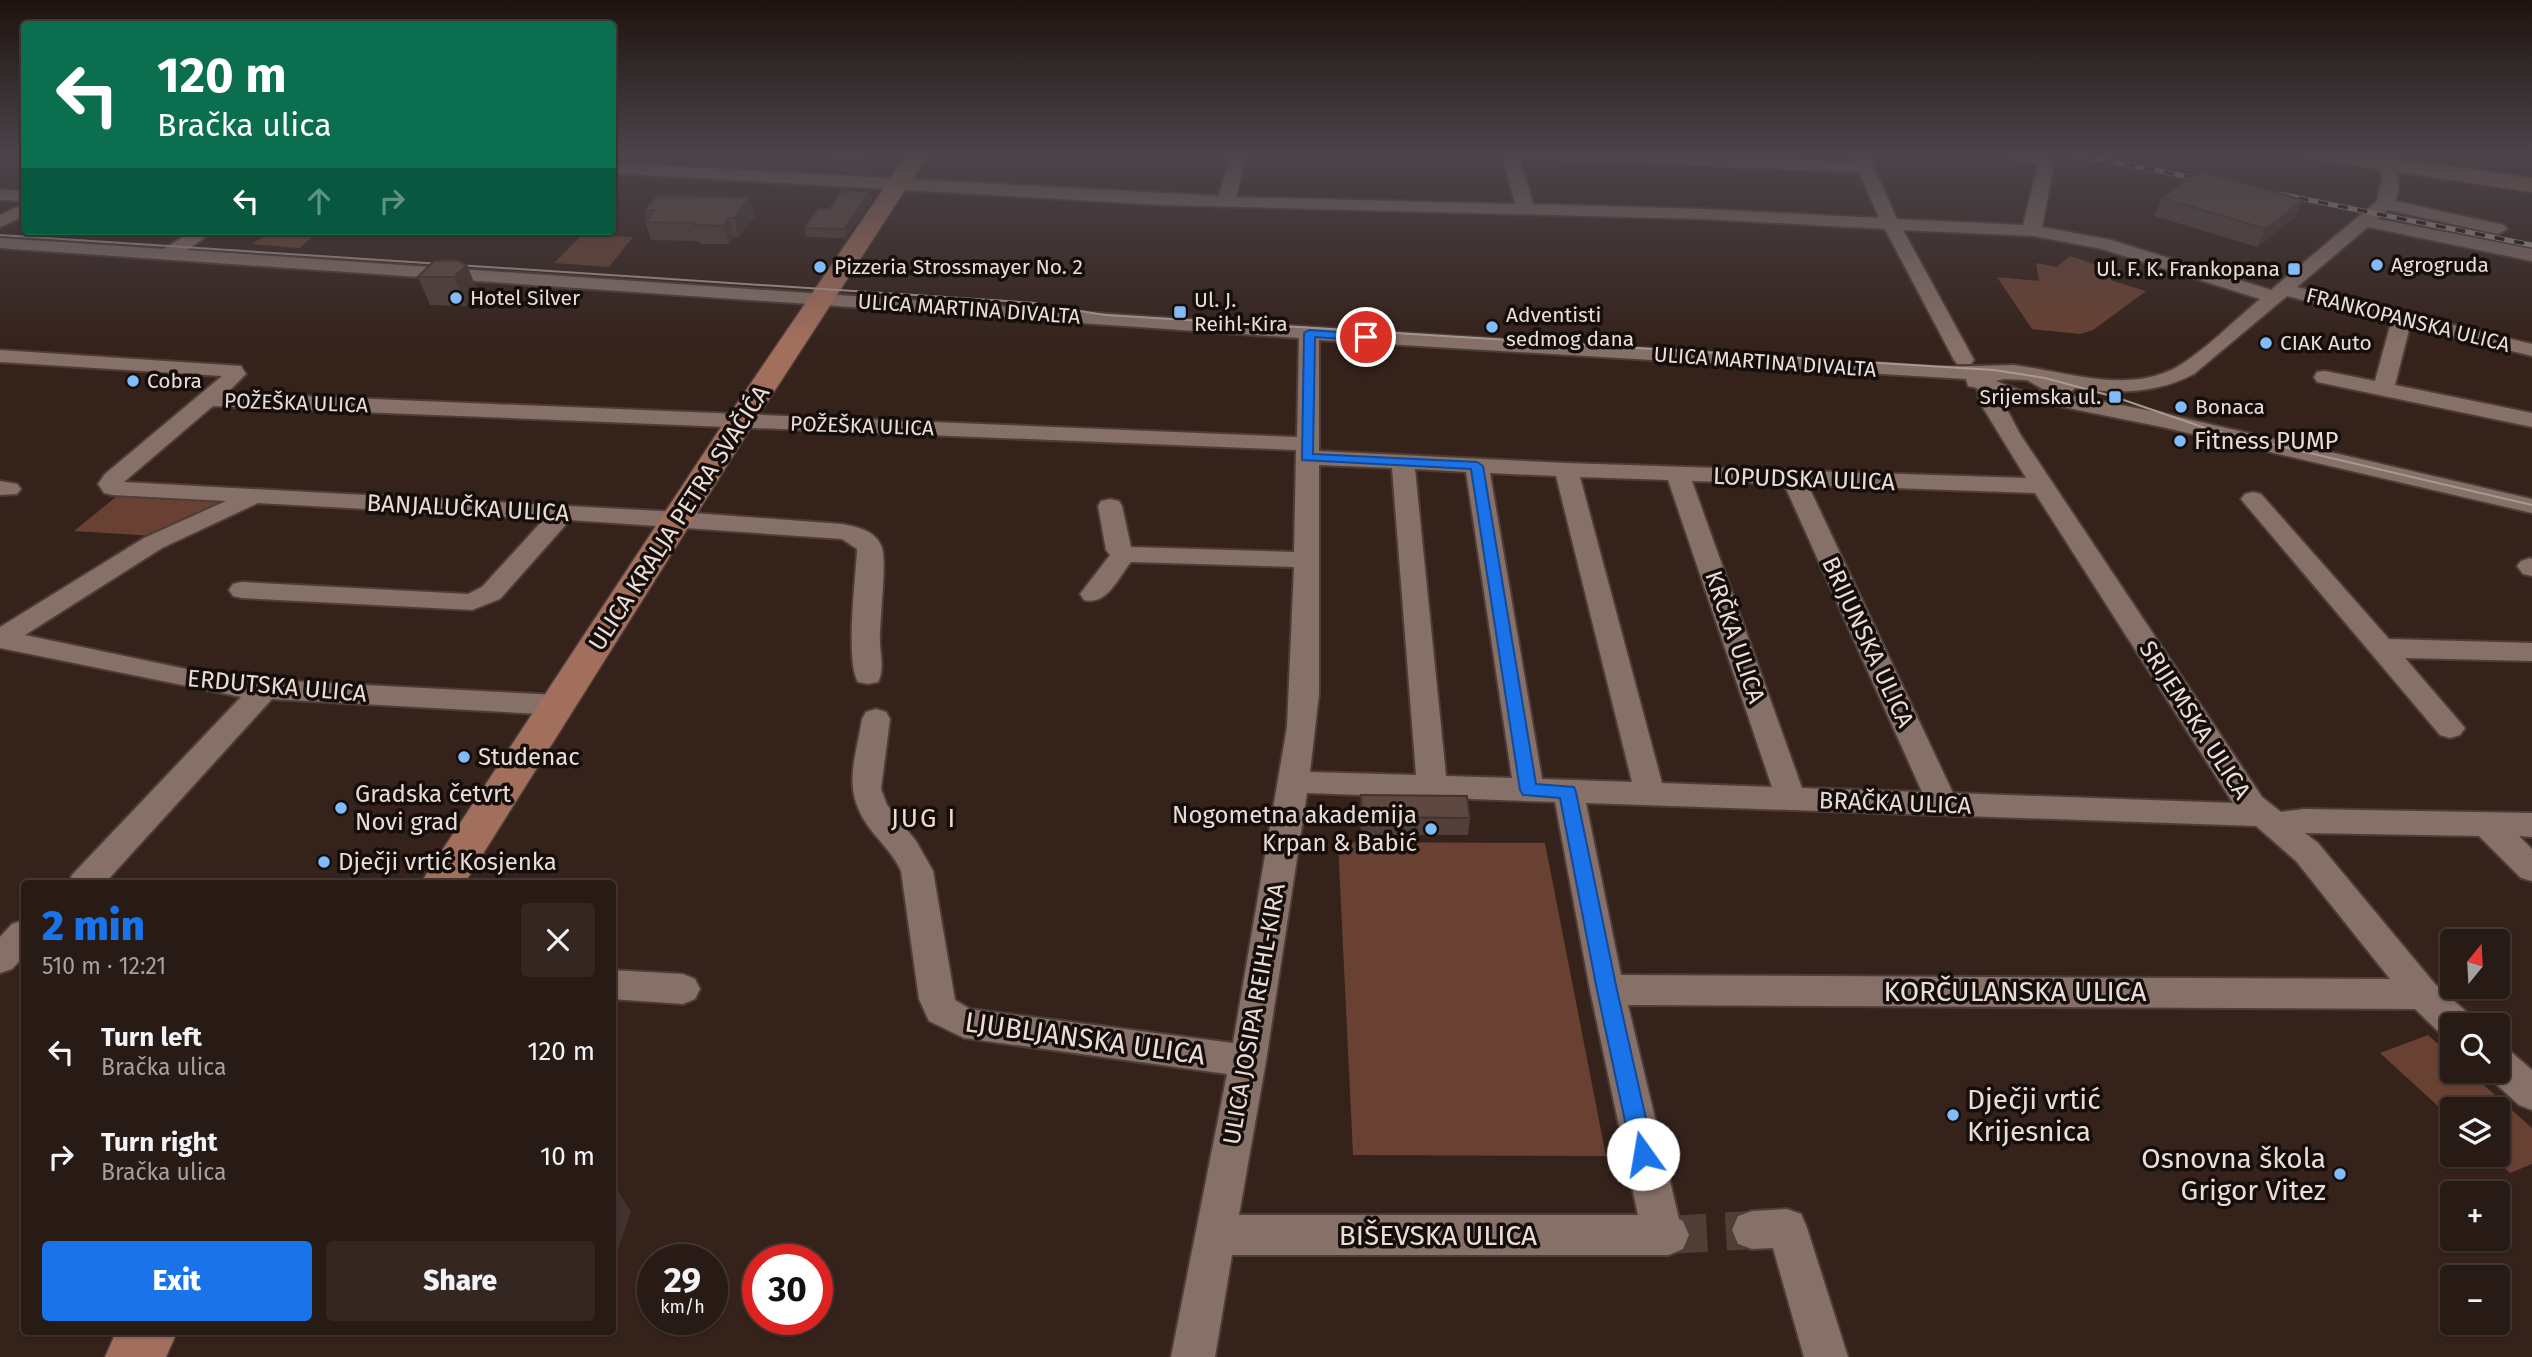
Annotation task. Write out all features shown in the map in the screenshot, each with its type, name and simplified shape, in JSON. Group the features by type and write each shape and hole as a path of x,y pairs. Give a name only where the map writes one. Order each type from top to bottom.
{"main road":[{"name":"ULICA KRALJA PETRA SVAČIĆA","path":"444,880 740,421 878,216"},
{"path":"133,1357 147,1335"}],"street":[{"name":"FRANKOPANSKA ULICA","path":"1748,216 2035,231 2105,244 2279,293 2532,350"},
{"path":"1887,216 1952,369 1993,376 2028,375 2098,383 2145,384 2176,376"},
{"path":"2034,216 2032,225 2035,231"},
{"path":"2172,422 2156,410 2151,402 2154,396 2368,216"},
{"path":"2459,216 2512,232"},
{"path":"2364,221 2532,255"},
{"path":"168,254 199,235"},
{"name":"ULICA MARTINA DIVALTA","path":"0,243 1309,333 1952,369 1993,376"},
{"path":"2383,389 2402,319"},
{"name":"ULICA JOSIPA REIHL-KIRA","path":"1193,1357 1248,1061 1294,782 1305,694 1309,333"},
{"name":"POŽEŠKA ULICA","path":"0,356 221,367 234,370 235,374 208,399 113,479 110,484 112,488"},
{"path":"2028,375 2046,380 2056,392 2172,422 2532,506"},
{"name":"SRIJEMSKA ULICA","path":"1993,376 1991,403 2009,406 2042,486 2242,792 2268,820 2307,852 2423,994 2443,1013"},
{"path":"2325,377 2532,420"},
{"path":"2009,406 2098,383"},
{"name":"POŽEŠKA ULICA","path":"208,399 740,421 1306,451"},
{"name":"LOPUDSKA ULICA","path":"1306,451 1403,462 1477,466 2042,486"},
{"path":"1403,462 1432,787"},
{"path":"1477,466 1529,790"},
{"path":"1566,470 1650,794"},
{"name":"KRČKA ULICA","path":"1678,474 1791,799"},
{"name":"BRIJUNSKA ULICA","path":"1793,479 1943,804"},
{"name":"BANJALUČKA ULICA","path":"112,488 256,498 679,519"},
{"name":"BANJALUČKA ULICA","path":"0,639 153,542 256,498"},
{"path":"2253,499 2450,728"},
{"path":"1110,506 1119,551 1124,554 1305,560"},
{"path":"243,590 472,602 491,593 563,513"},
{"path":"679,519 842,531 859,535 870,549 866,640 868,675"},
{"path":"1093,594 1124,554"},
{"name":"ERDUTSKA ULICA","path":"0,639 116,666 229,687 558,705"},
{"path":"2382,648 2532,652"},
{"path":"88,880 264,690"},
{"name":"LJUBLJANSKA ULICA","path":"876,719 866,789 868,800 872,811 912,854 937,999 942,1010 964,1023 1248,1061"},
{"name":"BRAČKA ULICA","path":"1294,782 1943,804 2293,821 2532,825"},
{"name":"BIŠEVSKA ULICA","path":"1215,1235 1665,1235 1607,990 1567,792"},
{"path":"2487,824 2532,869"},
{"path":"0,931 21,934"},
{"path":"0,959 21,937"},
{"path":"616,984 683,989"},
{"name":"KORČULANSKA ULICA","path":"1607,990 2423,994"},
{"path":"2510,1074 2532,1093"},
{"path":"1752,1230 1787,1228 1826,1357"}],"shaded area":[{"path":"266,235 314,235 300,248 252,244"},
{"path":"582,235 633,237 609,267 554,263"},
{"path":"2070,256 2121,273 2110,280 2146,291 2093,330 2080,334 2032,329 1997,277 2039,281 2036,263 2057,267"},
{"path":"117,496 225,500 213,511 153,536 74,531"},
{"path":"1338,842 1545,843 1606,1156 1353,1155"},
{"path":"2428,1035 2440,1046 2440,1083 2481,1083 2497,1097 2440,1097 2440,1108 2380,1053"},
{"path":"2510,1108 2532,1128 2532,1164 2510,1173 2503,1167 2510,1167"}],"building":[{"path":"650,216 735,216 729,218 724,226 645,222"},
{"path":"813,216 853,216 844,229 804,228"},
{"path":"2223,216 2282,216 2266,229"},
{"path":"455,260 467,265 454,277 418,277 434,261"},
{"path":"1361,795 1467,796 1470,818 1362,817"}],"tunnel":[{"path":"1669,1235 1752,1230"}],"tram line":[{"path":"0,235 1036,303"},
{"path":"1029,303 1105,315 1994,370 2045,378 2115,397 2211,430 2532,505"}],"railway":[{"path":"2390,216 2532,245"}],"place":[{"name":"Agrogruda","path":"2377,265"},
{"name":"Pizzeria Strossmayer No. 2","path":"820,267"},
{"name":"Ul. F. K. Frankopana","path":"2294,269"},
{"name":"Hotel Silver","path":"456,298"},
{"name":"Ul. J. Reihl-Kira","path":"1180,312"},
{"name":"Adventisti sedmog dana","path":"1492,327"},
{"name":"CIAK Auto","path":"2266,343"},
{"name":"Cobra","path":"133,381"},
{"name":"Srijemska ul.","path":"2115,397"},
{"name":"Bonaca","path":"2181,407"},
{"name":"Fitness PUMP","path":"2180,441"},
{"name":"Studenac","path":"464,757"},
{"name":"Gradska četvrt Novi grad","path":"341,808"},
{"name":"Nogometna akademija Krpan & Babić","path":"1431,829"},
{"name":"Dječji vrtić Kosjenka","path":"324,862"},
{"name":"Dječji vrtić Krijesnica","path":"1953,1115"},
{"name":"Osnovna škola Grigor Vitez","path":"2340,1174"}],"district":[{"name":"JUG I","path":"924,818"}],"route":[{"path":"1366,337 1309,333 1307,457 1477,466 1529,790 1567,792 1643,1154"}]}
